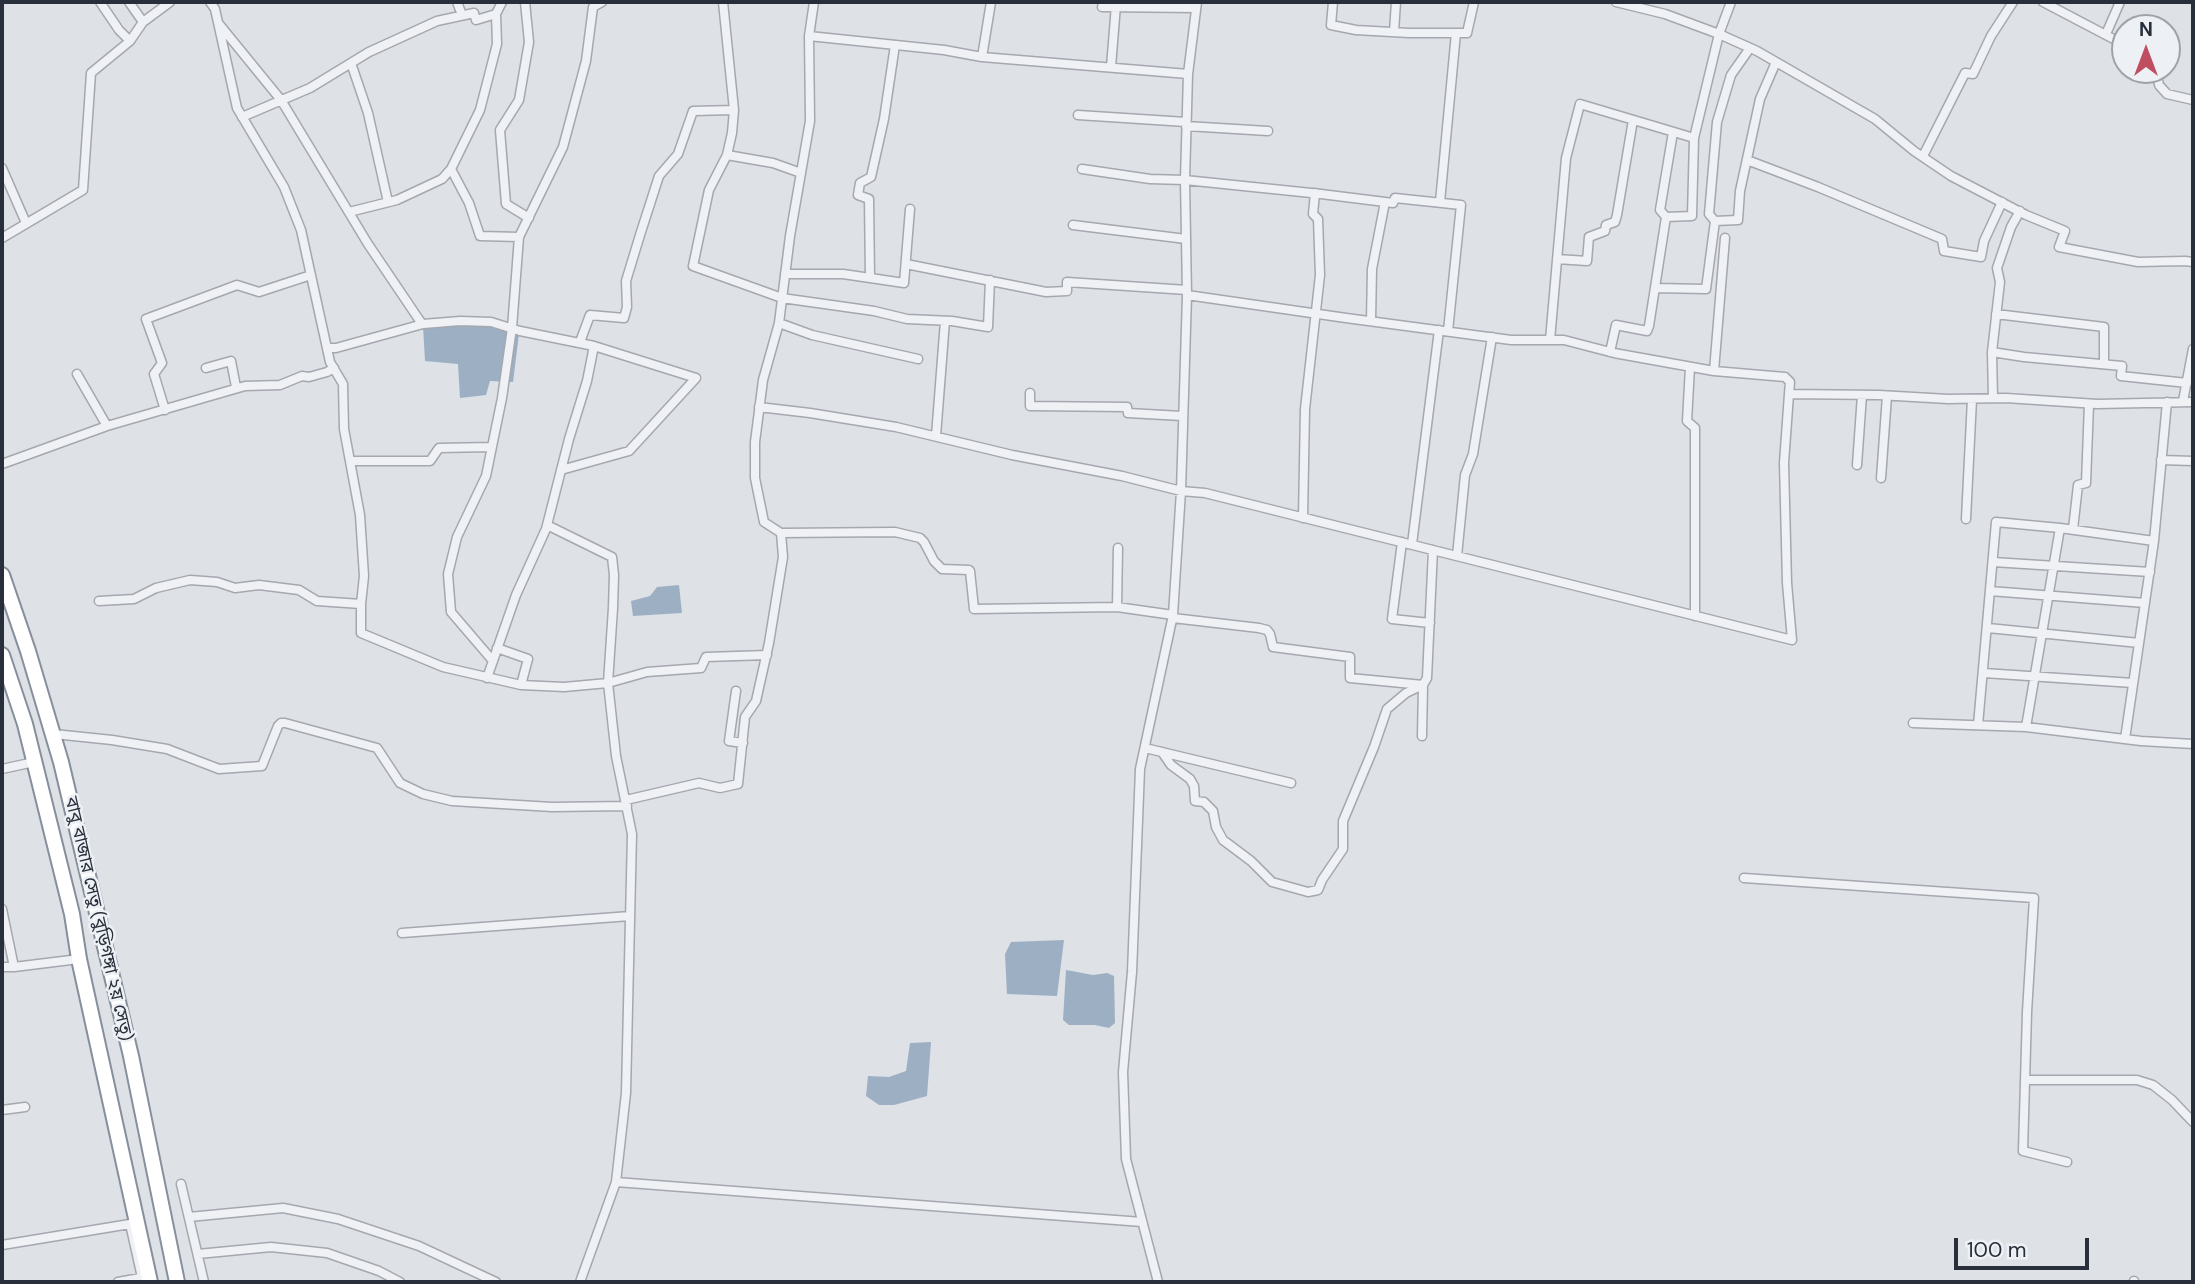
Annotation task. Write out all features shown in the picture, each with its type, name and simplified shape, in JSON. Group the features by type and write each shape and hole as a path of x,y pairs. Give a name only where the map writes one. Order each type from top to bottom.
{"highway":[{"name":"বাবু বাজার সেতু (বুড়িগঙ্গা ২য় সেতু)","path":"2,575 54,734 131,1056 176,1275"},
{"path":"2,655 25,724 72,914 146,1280"}],"street":[{"path":"100,2 130,41"},
{"path":"129,2 143,22"},
{"path":"2,238 83,190 91,73 130,41 143,22 170,2"},
{"path":"210,2 218,22 237,108 284,187 302,230 328,348 334,368 343,384 344,429 360,516 364,576 361,632 443,667 521,685 564,687 608,683 647,672 701,668 706,657 766,655"},
{"path":"457,2 462,15"},
{"path":"349,212 397,200 442,179 451,169 480,110 497,44 496,14 502,2"},
{"path":"524,2 529,42 519,100 500,130 506,204 529,218"},
{"path":"493,661 451,612 448,575 457,537 485,476 502,398 512,328 519,237 564,147 586,61 593,7 602,2"},
{"path":"723,2 734,110 727,155 709,190 694,265 782,298 907,319 988,327 990,280"},
{"path":"814,2 809,36 810,121 779,323 763,380 755,442 755,478 764,522 781,533 895,532 920,538 942,569 970,571 974,608 1116,607 1259,628 1267,630 1273,647 1350,657 1350,678 1423,685"},
{"path":"982,57 991,2"},
{"path":"1333,2 1331,24 1356,30 1456,33 1467,33 1474,2"},
{"path":"1394,32 1396,2"},
{"path":"1616,2 1665,14 1718,34 1776,62 1875,119 1951,176 2065,231 2059,247 2138,262 2193,262"},
{"path":"1665,217 1692,216 1693,138 1718,34 1731,2"},
{"path":"1923,156 1965,73 1973,74 1991,36 2013,2"},
{"path":"2043,2 2111,37"},
{"path":"2106,34 2120,2"},
{"path":"1111,67 1116,4"},
{"path":"1102,7 1116,4 1196,5 1188,74 1186,124 1187,292 1181,491 1173,616 1140,769 1132,972 1123,1072 1126,1159 1158,1282"},
{"path":"243,117 310,88 369,52 437,21 474,13 476,20 496,14"},
{"path":"218,22 281,100 349,212 422,324"},
{"path":"1440,202 1456,33"},
{"path":"809,36 982,57 1188,74"},
{"path":"870,278 869,199 858,195 860,183 871,177 884,119 895,45"},
{"path":"1655,288 1706,289 1715,221 1709,214 1717,122 1731,75 1750,48"},
{"path":"1715,221 1738,220 1740,191 1760,99 1776,62"},
{"path":"351,63 368,113 388,202"},
{"path":"2159,84 2167,94 2193,100"},
{"path":"1550,340 1566,158 1580,104 1693,138"},
{"path":"580,342 590,315 624,318 627,307 626,281 659,176 678,154 693,111 734,110"},
{"path":"1078,115 1268,131"},
{"path":"1557,259 1587,261 1589,237 1605,232 1606,225 1615,222 1633,120"},
{"path":"1609,352 1616,324 1647,331 1665,217 1660,210 1673,132"},
{"path":"727,155 773,163 801,173"},
{"path":"1747,160 1942,239 1944,251 1980,257 1984,241 2002,202"},
{"path":"2,168 26,223"},
{"path":"451,169 469,203 480,236 519,237"},
{"path":"1082,169 1150,179 1185,180 1393,203 1395,198 1461,205 1412,544"},
{"path":"1303,518 1305,410 1320,275 1318,219 1313,214 1315,193"},
{"path":"1371,321 1372,269 1385,202"},
{"path":"785,274 843,274 904,283 910,209"},
{"path":"1993,398 1992,352 2000,282 1997,268 2011,227 2020,211"},
{"path":"1073,225 1186,239"},
{"path":"1714,371 1725,238"},
{"path":"759,407 896,426 1012,455 1122,476 1181,491 1205,493 1792,640 1787,583 1784,463 1790,382 1785,377 1690,367 1609,352 1564,340 1511,340 1187,292 1066,282 1067,291 1046,292 906,264"},
{"path":"164,410 154,374 162,363 146,319 237,285 260,292 311,275"},
{"path":"1996,314 2104,327 2104,364"},
{"path":"936,436 945,321"},
{"path":"328,348 422,324 491,322 580,342 696,378 629,450 561,470"},
{"path":"779,323 812,335 918,359"},
{"path":"1457,556 1465,475 1473,454 1492,337"},
{"path":"487,678 516,596 547,525 587,381 594,346"},
{"path":"2183,401 2193,349"},
{"path":"1992,352 2122,366 2121,376 2187,383"},
{"path":"206,368 231,361 236,387"},
{"path":"1690,367 1687,421 1695,428 1695,616"},
{"path":"2,464 107,426 244,386 280,385 334,368"},
{"path":"77,374 107,426"},
{"path":"1030,393 1030,406 1127,407 1128,414 1182,416"},
{"path":"1789,394 1993,398 2089,404 2193,402"},
{"path":"1857,465 1862,395"},
{"path":"1881,478 1887,396"},
{"path":"1966,519 1972,399"},
{"path":"2125,739 2154,541 2166,402"},
{"path":"2073,529 2078,485 2086,483 2089,404"},
{"path":"350,461 430,461 439,448 491,447"},
{"path":"2161,460 2193,461"},
{"path":"1978,725 1996,522 2073,529 2154,541"},
{"path":"547,525 612,557 613,597 608,683 616,756 632,834 626,1093 616,1182 580,1282"},
{"path":"2026,727 2060,528"},
{"path":"54,734 167,749 219,769 262,766 278,726 285,723 377,748 400,783 423,794 452,801 552,807 626,803 699,783 720,788 738,784 745,717 757,701 780,583 783,557 781,533"},
{"path":"1402,542 1392,619 1430,623"},
{"path":"1116,607 1118,548"},
{"path":"1422,736 1433,550"},
{"path":"1993,562 2150,572"},
{"path":"99,601 134,599 156,588 190,580 217,582 235,588 259,585 299,590 317,601 361,604"},
{"path":"1990,591 2145,603"},
{"path":"1988,628 2139,643"},
{"path":"497,648 528,659 521,685"},
{"path":"1984,673 2133,683"},
{"path":"1162,752 1171,765 1190,779 1194,786 1195,801 1204,802 1213,811 1216,827 1223,840 1251,861 1272,882 1308,892 1318,890 1343,849 1343,821 1387,709 1406,693 1423,685"},
{"path":"736,691 729,741 743,743"},
{"path":"1913,723 2026,727 2193,744"},
{"path":"1145,748 1291,783"},
{"path":"2,769 34,762"},
{"path":"1744,878 2034,898 2027,998 2022,1151 2067,1162"},
{"path":"2,909 14,967"},
{"path":"402,933 630,916"},
{"path":"2,967 79,959"},
{"path":"2026,1080 2137,1080 2153,1085 2193,1122"},
{"path":"2,1110 25,1107"},
{"path":"616,1182 1142,1222"},
{"path":"181,1184 204,1282"},
{"path":"189,1217 283,1208 338,1219 419,1246 496,1282"},
{"path":"2,1245 130,1224 146,1280 118,1282"},
{"path":"198,1254 271,1247 327,1253 379,1271 400,1282"}],"water":[{"path":"491,325 519,334 513,382 490,381 486,395 460,398 458,364 425,361 423,326"},
{"path":"679,585 682,613 633,616 631,601 650,596 657,587"},
{"path":"1064,940 1057,996 1007,994 1005,954 1011,942"},
{"path":"1066,970 1093,975 1107,973 1114,976 1115,1023 1109,1028 1069,1025 1063,1020"},
{"path":"931,1042 927,1096 894,1105 879,1105 866,1096 868,1076 889,1077 906,1071 910,1043"}]}
